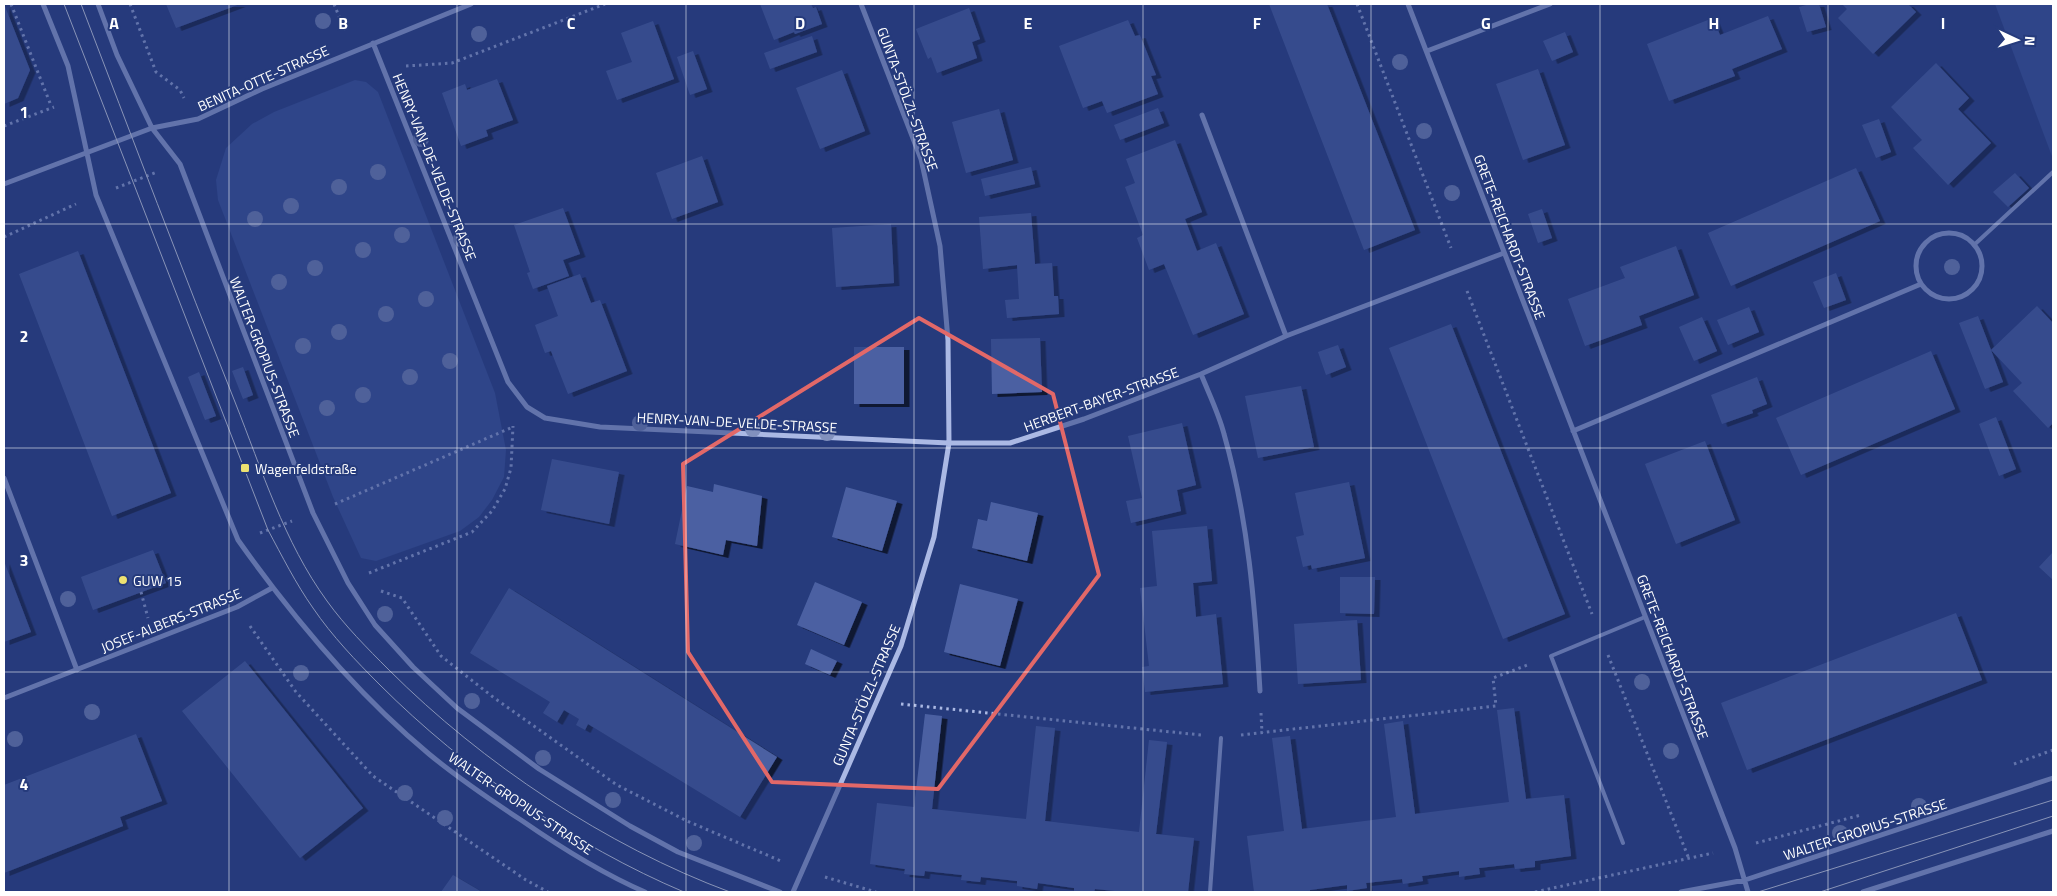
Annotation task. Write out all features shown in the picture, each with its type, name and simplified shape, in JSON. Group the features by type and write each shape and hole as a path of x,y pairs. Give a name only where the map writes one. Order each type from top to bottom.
{"street":[{"name":"WALTER-GROPIUS-STRASSE","path":"44,4 68,66 96,195 238,540 272,588 339,669 380,710 428,753 460,778 542,835 591,864 645,892"},
{"name":"WALTER-GROPIUS-STRASSE","path":"98,4 117,54 152,128 180,164 313,513 348,583 375,625 414,667 457,708 539,769 622,822 678,852 780,892"},
{"name":"BENITA-OTTE-STRASSE","path":"87,153 152,128 198,120 262,88 352,50 471,4"},
{"name":"GUNTA-STÖLZL-STRASSE","path":"793,892 901,646 934,537 949,443 948,340 940,246 920,159 861,4"},
{"name":"GRETE-REICHARDT-STRASSE","path":"1408,4 1645,618 1736,848 1748,892"},
{"path":"1427,51 1550,4"},
{"name":"HENRY-VAN-DE-VELDE-STRASSE","path":"374,43 508,382 528,408 545,418 600,427 949,443"},
{"path":"1202,115 1286,336"},
{"path":"4,184 87,153"},
{"path":"1954,233 1968,239 1980,254 1981,276 1968,293 1959,298 1948,299 1938,297 1928,292 1921,284 1917,276 1916,260 1923,245 1937,235 1954,233"},
{"name":"HERBERT-BAYER-STRASSE","path":"949,443 1010,443 1084,419 1201,374 1286,336 1504,253"},
{"path":"1573,431 1921,284"},
{"path":"1201,374 1224,433 1246,527 1256,622 1260,690"},
{"path":"4,478 77,670"},
{"name":"JOSEF-ALBERS-STRASSE","path":"4,698 237,607 272,588"},
{"name":"WALTER-GROPIUS-STRASSE","path":"1681,892 1745,880 2053,778"},
{"path":"1863,892 2053,831"}],"lane":[{"path":"1974,245 2053,172"},
{"path":"1623,843 1552,656 1645,618"},
{"path":"1210,892 1221,738"}],"path":[{"path":"130,4 156,72 180,90 198,120"},
{"path":"334,4 352,50"},
{"path":"383,67 452,63 605,4"},
{"path":"1357,4 1689,859"},
{"path":"4,126 52,107 76,101"},
{"path":"4,237 96,195 180,164"},
{"path":"238,540 313,513 513,427 528,408"},
{"path":"348,583 472,532 492,511 505,488 511,468 513,427"},
{"path":"364,576 380,591 402,598 441,656 493,697 617,785 687,821 802,870 876,892"},
{"path":"237,607 296,692 373,776 526,880 548,892"},
{"path":"2011,765 2053,750"},
{"path":"1536,892 1736,848 1870,813"}],"highlighted area":[{"path":"919,318 1053,394 1099,575 938,789 772,782 688,652 683,464"}],"shaded area":[{"path":"1995,4 2053,4 2053,159"},
{"path":"355,80 366,82 378,92 495,393 506,450 504,477 492,500 479,517 460,531 376,561 361,558 333,497 218,200 216,180 226,148 252,124 274,112"}],"building":[{"path":"4,4 30,70 18,98 4,104"},
{"path":"166,4 240,4 176,28"},
{"path":"760,4 811,4 813,8 816,7 822,24 774,40"},
{"path":"1269,4 1327,4 1415,230 1364,250"},
{"path":"1819,4 1826,27 1807,32 1799,7"},
{"path":"1842,4 1908,4 1916,12 1873,54 1838,18 1847,9"},
{"path":"969,8 980,39 972,42 977,58 937,73 931,57 928,59 916,29"},
{"path":"1768,16 1782,49 1732,69 1735,76 1669,101 1647,44 1713,18 1720,35"},
{"path":"1128,20 1135,36 1140,35 1156,75 1151,76 1158,94 1107,113 1102,101 1083,108 1059,46"},
{"path":"653,21 674,79 617,100 606,71 632,62 621,33"},
{"path":"1565,32 1573,52 1552,61 1543,41"},
{"path":"812,36 817,52 770,69 764,53"},
{"path":"693,51 707,89 690,95 677,57"},
{"path":"1936,63 1969,98 1958,109 1991,143 1948,185 1913,148 1922,140 1891,107"},
{"path":"1538,69 1565,145 1523,160 1496,84"},
{"path":"842,70 865,131 820,149 796,88"},
{"path":"497,79 513,120 486,130 488,136 461,146 442,93 465,84 467,90"},
{"path":"1158,108 1164,123 1120,140 1114,125"},
{"path":"999,109 1013,160 966,173 952,122"},
{"path":"1879,119 1891,152 1876,158 1862,125"},
{"path":"1175,140 1202,212 1185,219 1197,251 1216,243 1244,314 1193,335 1164,264 1149,270 1137,238 1143,235 1125,187 1135,183 1126,159"},
{"path":"702,156 718,202 672,219 656,173"},
{"path":"1031,167 1035,184 985,196 981,179"},
{"path":"1856,168 1880,221 1731,286 1708,233"},
{"path":"2015,173 2029,188 2008,207 1993,192"},
{"path":"563,208 580,254 563,260 569,276 533,289 527,273 530,272 514,225"},
{"path":"1542,209 1552,238 1538,243 1528,214"},
{"path":"1031,213 1035,264 1052,263 1054,296 1058,296 1059,314 1007,318 1005,300 1019,299 1017,265 983,269 979,217"},
{"path":"891,224 894,283 836,287 832,228"},
{"path":"1676,246 1694,295 1639,316 1642,325 1585,346 1568,299 1625,278 1620,267"},
{"path":"78,251 171,493 112,516 19,274"},
{"path":"1836,273 1846,300 1824,308 1813,282"},
{"path":"580,274 591,303 600,300 627,371 568,394 551,351 545,353 535,325 558,316 547,286"},
{"path":"2037,306 2053,323 2053,423 2048,428 2013,391 2022,383 1991,350"},
{"path":"1749,307 1759,332 1728,345 1717,320"},
{"path":"1978,316 2003,382 1985,389 1959,323"},
{"path":"1702,317 1717,351 1694,361 1679,327"},
{"path":"1451,324 1565,614 1503,639 1389,348"},
{"path":"1040,338 1042,392 992,394 991,339"},
{"path":"1338,345 1346,367 1326,375 1318,352"},
{"path":"854,347 904,347 904,404 854,404"},
{"path":"1931,351 1955,409 1801,475 1776,418"},
{"path":"243,367 253,395 243,399 232,371"},
{"path":"199,372 216,416 205,420 188,377"},
{"path":"1757,377 1767,404 1752,410 1753,413 1722,424 1711,395"},
{"path":"1301,386 1314,447 1258,458 1245,396"},
{"path":"1996,417 2016,469 1999,476 1979,424"},
{"path":"1182,423 1196,485 1177,490 1181,511 1131,523 1126,501 1142,498 1128,436"},
{"path":"1705,441 1735,520 1676,544 1645,464"},
{"path":"552,459 619,472 609,524 541,510"},
{"path":"1349,482 1365,558 1312,569 1311,565 1303,567 1296,537 1304,535 1295,493"},
{"path":"714,484 762,496 757,546 726,540 723,555 675,544 687,486 713,492"},
{"path":"846,487 897,501 882,551 832,537"},
{"path":"991,502 1038,513 1027,561 972,548 978,519 987,521"},
{"path":"1207,526 1212,581 1193,583 1196,617 1216,614 1223,684 1145,692 1142,667 1149,666 1140,588 1157,586 1152,531"},
{"name":"GUW 15","path":"153,550 166,583 93,610 81,577"},
{"path":"2053,552 2053,580 2039,567"},
{"path":"4,561 31,632 4,642"},
{"path":"1340,577 1375,577 1374,614 1340,613"},
{"path":"815,582 862,602 844,645 797,625"},
{"path":"960,584 1018,599 1000,666 944,652"},
{"path":"509,588 777,757 740,817 588,724 585,730 576,725 579,719 564,710 557,722 543,713 550,702 470,653"},
{"path":"1956,613 1982,680 1747,770 1721,703"},
{"path":"1357,620 1361,680 1298,684 1294,624"},
{"path":"811,649 837,661 830,675 805,664"},
{"path":"245,661 363,808 300,858 182,711"},
{"path":"1514,708 1526,799 1564,795 1571,856 1535,861 1535,867 1515,869 1514,864 1479,868 1480,874 1459,877 1459,871 1422,876 1423,881 1403,884 1402,879 1366,883 1367,888 1347,891 1347,885 1310,890 1310,892 1254,892 1247,836 1284,831 1272,738 1290,736 1302,829 1396,817 1384,724 1403,721 1415,814 1509,802 1497,710"},
{"path":"925,714 942,716 932,809 1026,819 1036,726 1055,728 1045,821 1139,832 1149,740 1167,742 1156,834 1194,838 1188,892 1125,892 1095,889 1094,892 1074,892 1074,888 1038,883 1037,889 1017,886 1017,881 981,877 980,882 961,880 962,875 925,871 924,876 904,874 905,869 870,864 877,803 914,807"},
{"path":"136,734 162,801 120,817 123,826 4,873 4,785"},
{"path":"453,875 482,892 441,892"}],"tram line":[{"path":"64,4 268,530 295,580 313,608 345,648 380,685 413,716 484,775 523,803 602,852 684,892"},
{"path":"81,4 275,505 298,555 327,601 364,645 425,704 505,769 548,799 637,851 730,892"},
{"path":"1758,892 2053,800"},
{"path":"1820,892 2053,816"}],"place":[{"name":"Wagenfeldstraße","path":"245,468"},
{"name":"GUW 15","path":"123,580"}]}
